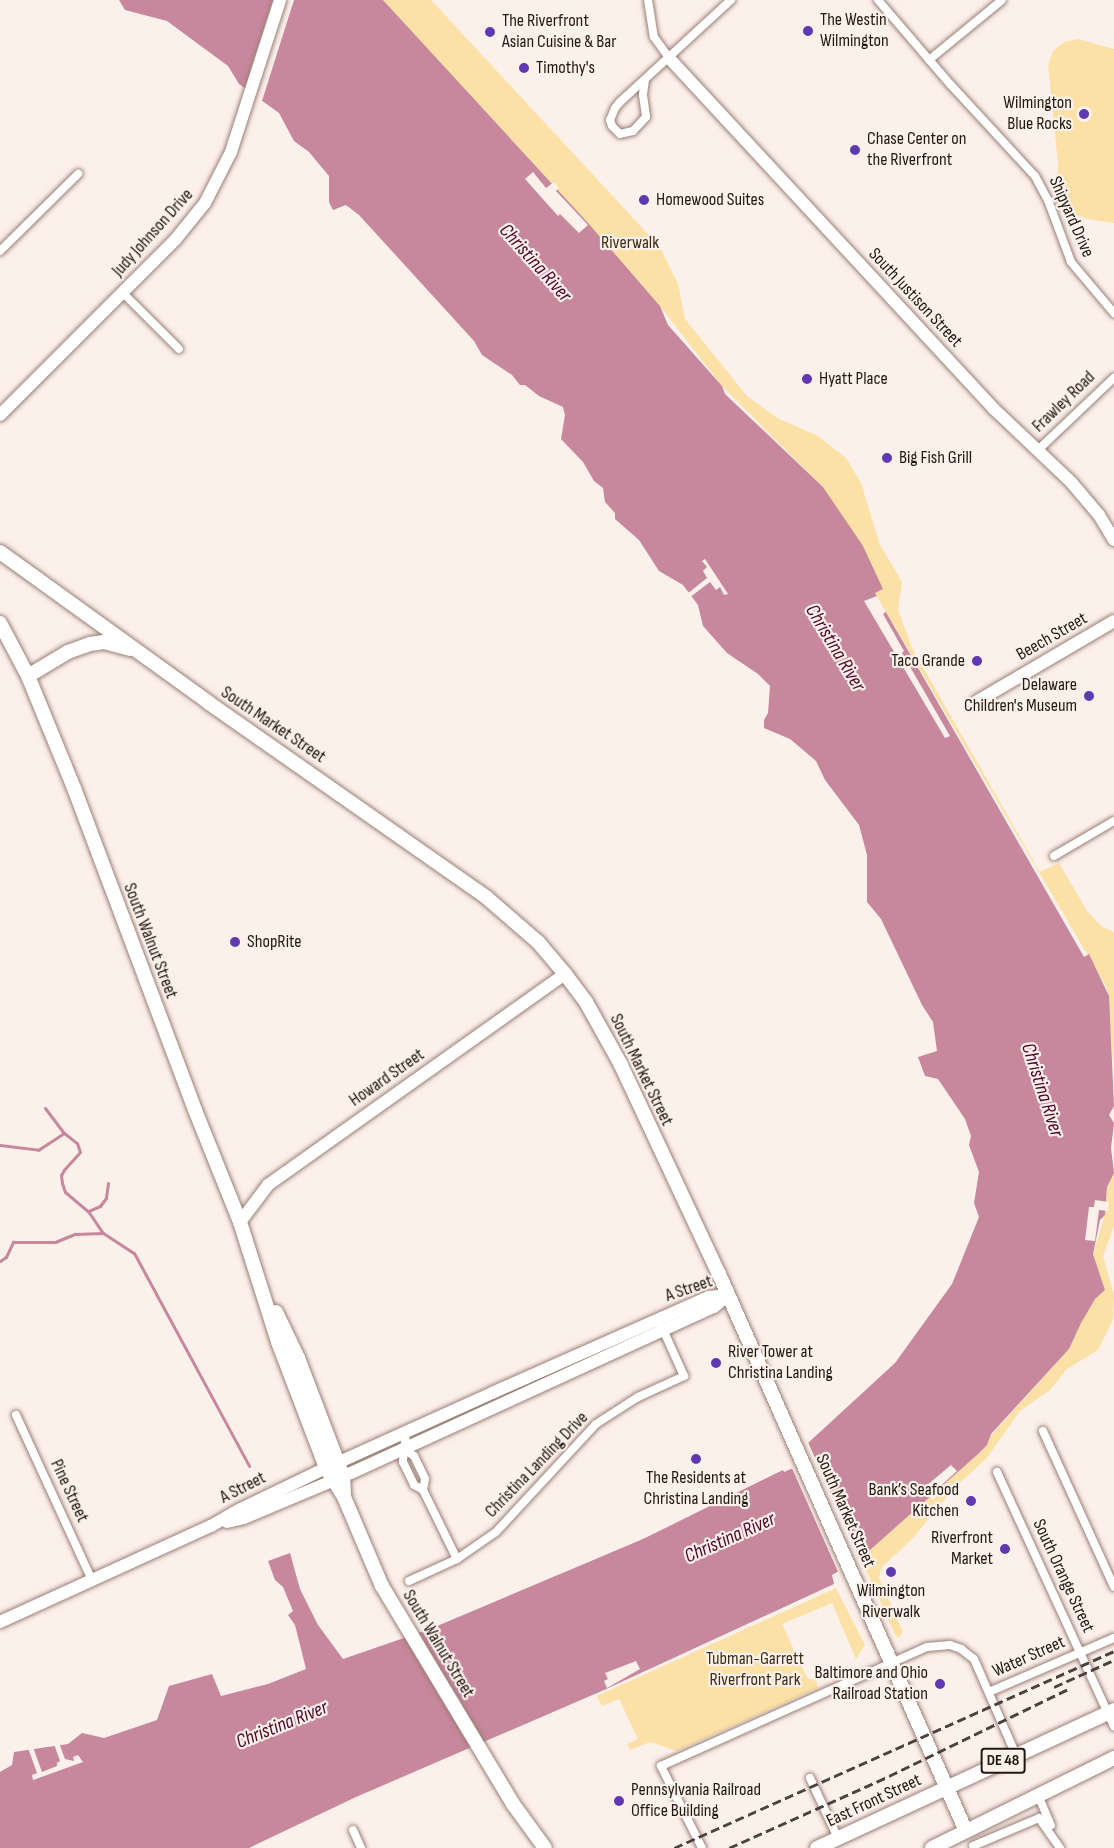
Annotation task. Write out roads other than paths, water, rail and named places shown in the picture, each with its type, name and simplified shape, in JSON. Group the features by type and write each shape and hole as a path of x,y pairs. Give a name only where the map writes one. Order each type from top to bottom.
{"main road":[{"name":"South Market Street","path":"0,552 496,904 538,942 586,1002 621,1065 728,1295 966,1831"},
{"name":"South Walnut Street","path":"0,623 28,676 240,1222 278,1342 370,1560 388,1596 513,1804 535,1848"},
{"path":"28,676 68,652 90,644 104,642 138,651"},
{"name":"DE 48","path":"947,1787 1111,1711"},
{"path":"932,1848 1114,1758"},
{"name":"East Front Street","path":"817,1848 840,1843 947,1787"},
{"name":"South Walnut Street","path":"513,1804 545,1848"}],"street":[{"name":"Judy Johnson Drive","path":"0,415 182,233 205,203 227,163 280,0"},
{"path":"648,0 654,37 669,58"},
{"path":"645,80 643,95 646,117 633,131 620,134 612,126 612,112 645,80 731,0"},
{"name":"Shipyard Drive","path":"878,0 929,60 1035,176 1048,200 1071,262 1114,313"},
{"path":"929,60 1002,0"},
{"name":"South Justison Street","path":"669,58 994,409 1087,499 1114,540"},
{"path":"0,251 78,174"},
{"path":"123,293 179,350"},
{"name":"Frawley Road","path":"1038,450 1114,378"},
{"name":"Beech Street","path":"976,702 1114,621"},
{"path":"1054,856 1114,821"},
{"name":"Howard Street","path":"240,1222 268,1185 565,975"},
{"name":"A Street","path":"334,1472 406,1432 661,1325 717,1306 728,1295"},
{"name":"A Street","path":"0,1622 211,1526 241,1509 334,1472 404,1449 661,1325"},
{"name":"Christina Landing Drive","path":"409,1581 457,1559 500,1528 589,1430 638,1397 684,1376 661,1325"},
{"name":"Pine Street","path":"16,1415 92,1580"},
{"path":"1042,1431 1114,1587"},
{"path":"406,1432 403,1461 414,1485 423,1490 457,1559"},
{"name":"South Orange Street","path":"997,1472 1080,1653 1111,1711 1114,1726"},
{"name":"Water Street","path":"989,1692 1114,1638"},
{"path":"702,1848 661,1766 927,1647 950,1645 961,1649 974,1659 1016,1755"},
{"path":"810,1778 840,1843"},
{"path":"1038,1795 1060,1848"},
{"path":"966,1831 973,1847 1039,1818 1043,1820 1060,1848"},
{"path":"353,1830 361,1848"}],"water":[{"name":"Christina River","path":"119,0 383,0 589,224 660,306 668,325 722,386 725,394 823,487 863,546 883,589 875,593 1084,957 1089,954 1109,996 1114,1106 1109,1115 1114,1123 1111,1148 1114,1173 1107,1187 1105,1215 1100,1220 1093,1254 1105,1290 1095,1299 1069,1349 991,1434 987,1445 977,1455 861,1558 832,1575 834,1584 604,1690 356,1797 249,1848 0,1848 0,1772 12,1765 14,1752 68,1744 82,1733 104,1738 157,1720 169,1686 212,1674 221,1696 268,1684 306,1669 295,1625 288,1615 293,1611 283,1587 275,1580 268,1561 290,1553 300,1589 318,1625 343,1659 430,1629 643,1539 783,1470 784,1472 814,1459 808,1443 895,1363 952,1284 979,1217 974,1203 979,1172 969,1145 971,1136 965,1119 938,1079 925,1076 918,1057 937,1051 933,1022 922,1005 881,919 867,902 867,855 859,825 825,780 816,761 790,739 764,728 764,720 768,713 770,686 758,674 727,653 703,626 698,605 683,585 659,571 639,540 615,519 615,513 605,502 603,488 594,481 583,462 561,439 565,415 563,407 539,396 525,385 520,385 512,375 482,355 474,341 359,215 346,205 333,210 329,202 329,176 309,152 294,141 279,113 239,84 228,66 167,21 125,10"}],"waterway":[{"path":"45,1108 64,1133 77,1143 80,1152 61,1175 62,1183 65,1192 88,1211"},
{"path":"0,1145 38,1150 64,1133"},
{"path":"108,1183 106,1198 100,1206 88,1211 103,1233 134,1253 249,1466"},
{"path":"0,1261 6,1257 13,1242 55,1242 75,1234 103,1233"}],"railway":[{"path":"674,1848 1114,1651"},
{"path":"1054,1687 1114,1660"},
{"path":"729,1848 889,1776 1068,1689"}],"place":[{"name":"The Westin Wilmington","path":"808,31"},
{"name":"The Riverfront Asian Cuisine & Bar","path":"490,32"},
{"name":"Timothy's","path":"524,68"},
{"name":"Wilmington Blue Rocks","path":"1084,114"},
{"name":"Chase Center on the Riverfront","path":"855,150"},
{"name":"Homewood Suites","path":"644,200"},
{"name":"Hyatt Place","path":"807,379"},
{"name":"Big Fish Grill","path":"887,458"},
{"name":"Taco Grande","path":"977,661"},
{"name":"Delaware Children's Museum","path":"1089,696"},
{"name":"ShopRite","path":"235,942"},
{"name":"River Tower at Christina Landing","path":"716,1363"},
{"name":"The Residents at Christina Landing","path":"696,1459"},
{"name":"Bank’s Seafood Kitchen","path":"971,1501"},
{"name":"Riverfront Market","path":"1005,1549"},
{"name":"Wilmington Riverwalk","path":"891,1572"},
{"name":"Baltimore and Ohio Railroad Station","path":"940,1684"},
{"name":"Pennsylvania Railroad Office Building","path":"619,1801"}],"park label":[{"name":"Riverwalk","path":"630,243"},
{"name":"Tubman-Garrett Riverfront Park","path":"755,1670"}]}
